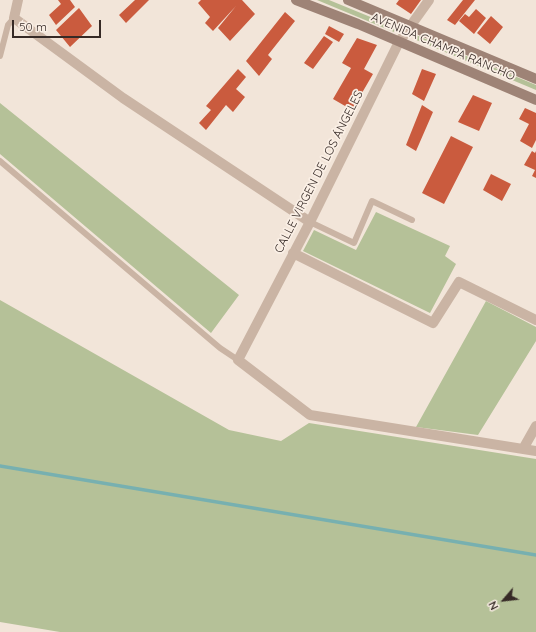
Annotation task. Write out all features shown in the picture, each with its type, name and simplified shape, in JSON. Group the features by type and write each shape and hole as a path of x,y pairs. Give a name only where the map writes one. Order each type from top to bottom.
{"main road":[{"name":"AVENIDA CHAMPA RANCHO","path":"296,0 536,100"},
{"name":"AVENIDA CHAMPA RANCHO","path":"348,0 536,78"}],"street":[{"path":"18,0 14,18 123,98 310,222"},
{"name":"CALLE VIRGEN DE LOS ÁNGELES","path":"238,360 310,222 399,42 429,0"},
{"path":"293,253 433,323 459,282 536,320"},
{"path":"238,360 310,415 536,451"},
{"path":"523,448 536,426"}],"lane":[{"path":"0,56 8,26 14,18"},
{"path":"0,161 220,348 238,360"},
{"path":"310,222 354,243 372,201 412,220"}],"green space":[{"path":"317,0 329,0 395,27 394,32"},
{"path":"416,35 536,85 536,90 414,39"},
{"path":"0,103 239,295 211,333 0,154"},
{"path":"376,212 450,246 445,256 456,264 430,313 303,251 314,230 356,250"},
{"path":"0,300 229,430 281,441 309,423 536,459 536,632 60,632 0,622"},
{"path":"486,301 536,327 536,341 478,435 416,427"}],"building":[{"path":"58,0 70,0 75,7 56,25 49,15 61,4"},
{"path":"135,0 149,0 126,23 119,15"},
{"path":"201,0 242,0 255,14 230,41 218,28 236,6 213,31 205,23 210,17 198,3"},
{"path":"399,0 421,0 411,14 396,4"},
{"path":"463,0 475,0 455,25 447,20"},
{"path":"79,8 92,26 70,47 56,30"},
{"path":"476,9 486,18 474,34 459,21 465,14 469,17"},
{"path":"285,12 295,21 268,55 272,59 259,76 246,61"},
{"path":"491,16 503,27 490,44 477,33"},
{"path":"329,26 344,34 339,42 325,34"},
{"path":"324,36 333,42 313,69 304,63"},
{"path":"357,38 377,45 364,69 373,74 352,110 333,99 351,68 342,63"},
{"path":"238,69 246,77 236,89 245,97 233,112 226,105 206,130 199,123 211,110 206,106"},
{"path":"422,69 436,74 424,101 412,94"},
{"path":"473,95 492,103 479,131 458,122"},
{"path":"422,105 433,112 416,151 406,145"},
{"path":"525,108 536,113 536,140 532,148 520,141 529,124 519,119"},
{"path":"451,136 473,147 444,204 422,193"},
{"path":"532,151 535,153 536,151 536,178 532,176 535,170 524,165"},
{"path":"491,174 511,184 502,201 483,190"}],"waterway":[{"path":"0,466 536,555"}]}
